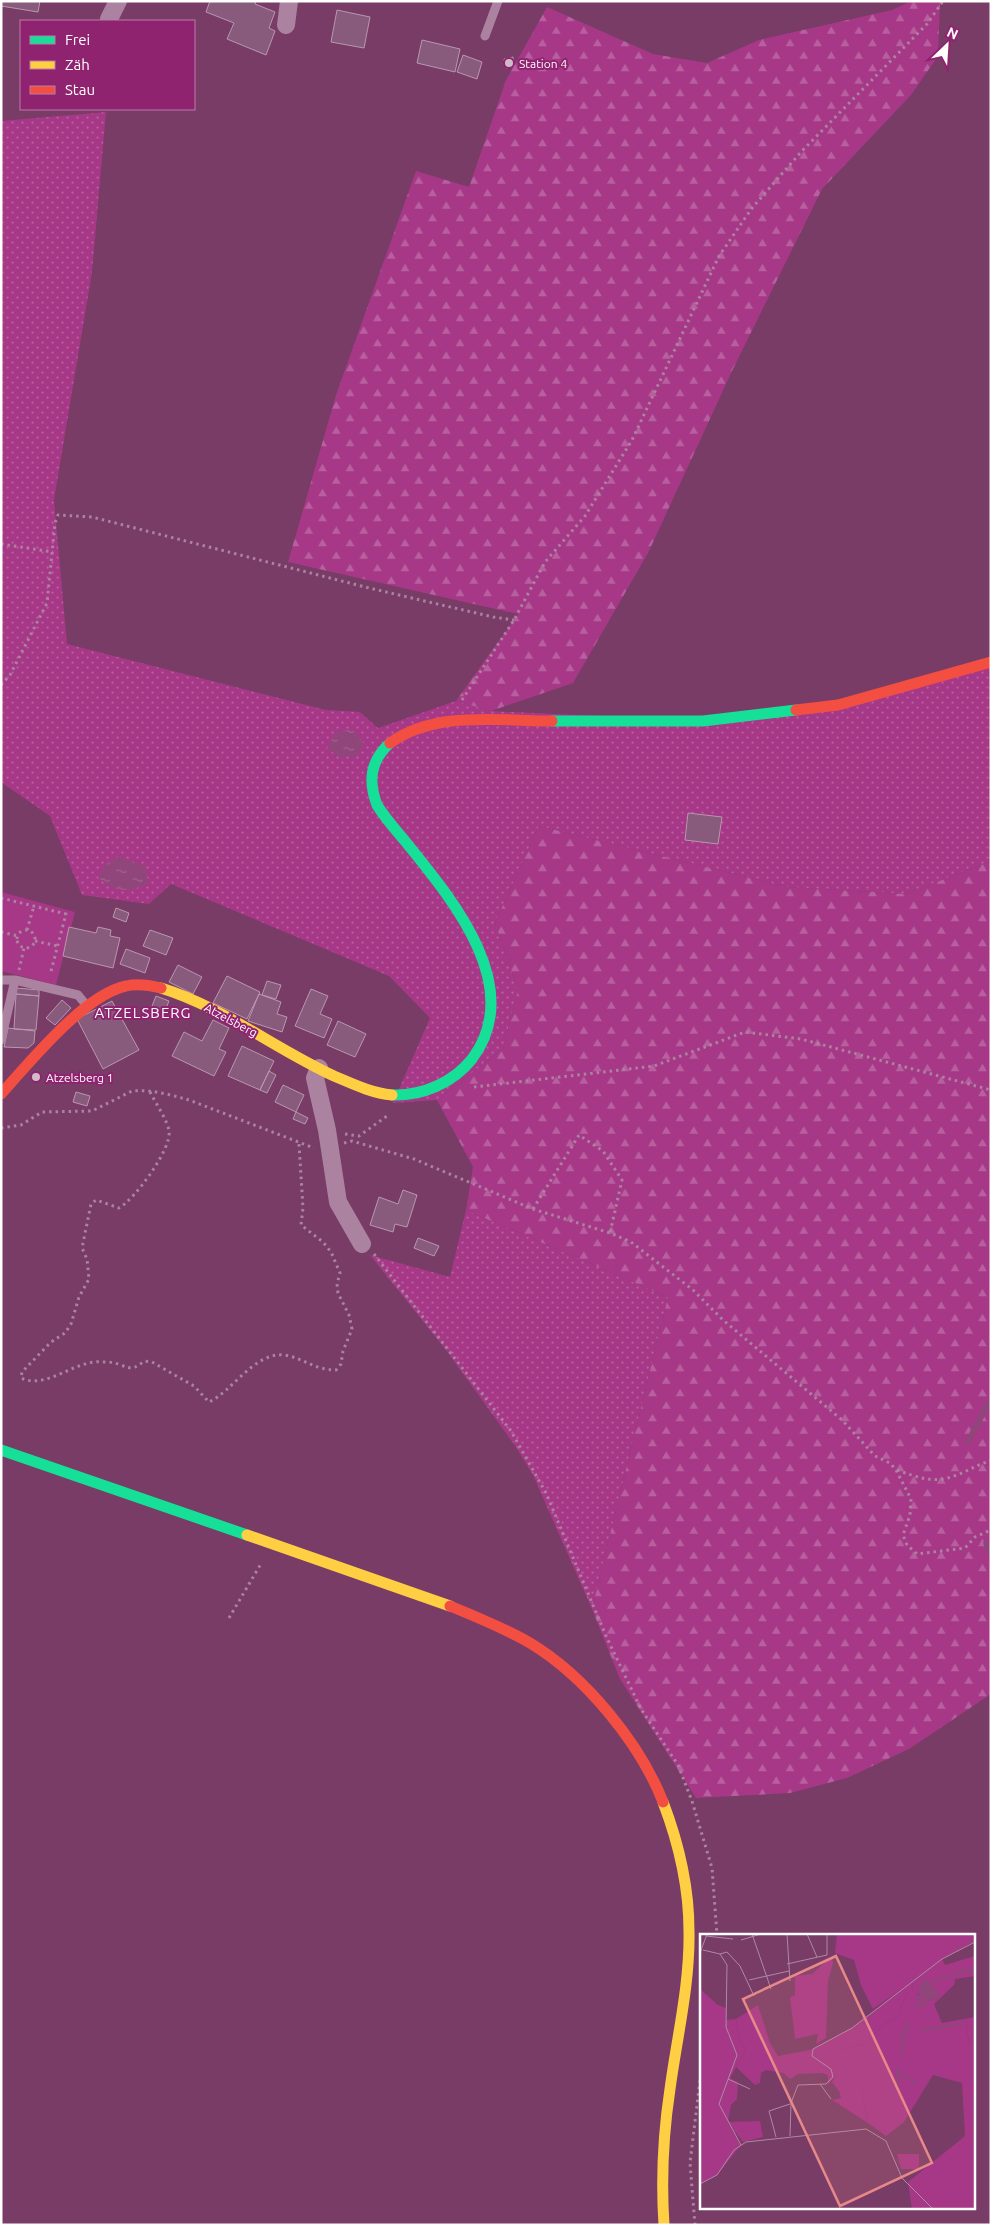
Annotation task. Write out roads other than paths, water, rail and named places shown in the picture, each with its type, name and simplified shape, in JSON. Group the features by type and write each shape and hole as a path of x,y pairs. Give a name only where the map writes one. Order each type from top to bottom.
{"street":[{"path":"109,19 118,1"},
{"path":"286,25 289,1"},
{"name":"Atzelsberg","path":"1,1094 87,1006 123,986 144,984 171,991 202,1005 319,1068 377,1093 412,1095 432,1088 462,1070 484,1040 491,1019 493,997 490,977 470,932 427,870 377,805 370,783 373,762 384,746 411,730 448,721 703,721 838,705 991,662"},
{"path":"319,1068 315,1078 328,1138 338,1202 362,1244"},
{"path":"1,1450 437,1601 504,1628 543,1652 584,1686 634,1748 659,1794 677,1843 688,1899 688,1957 661,2154 661,2199 664,2225"}],"lane":[{"path":"485,36 498,1"},
{"path":"1,980 15,980 78,995 87,1006"},
{"path":"1,1040 15,980"}],"water":[{"path":"353,729 364,744 357,756 339,757 327,748 335,733"},
{"path":"119,856 146,867 148,883 134,889 122,890 98,878 105,865"}],"waterway":[{"path":"968,1441 991,1399"},
{"path":"986,1543 991,1555"}],"place":[{"name":"Station 4","path":"509,63"},
{"name":"Atzelsberg 1","path":"36,1077"}],"district":[{"name":"ATZELSBERG","path":"143,1012"}]}
